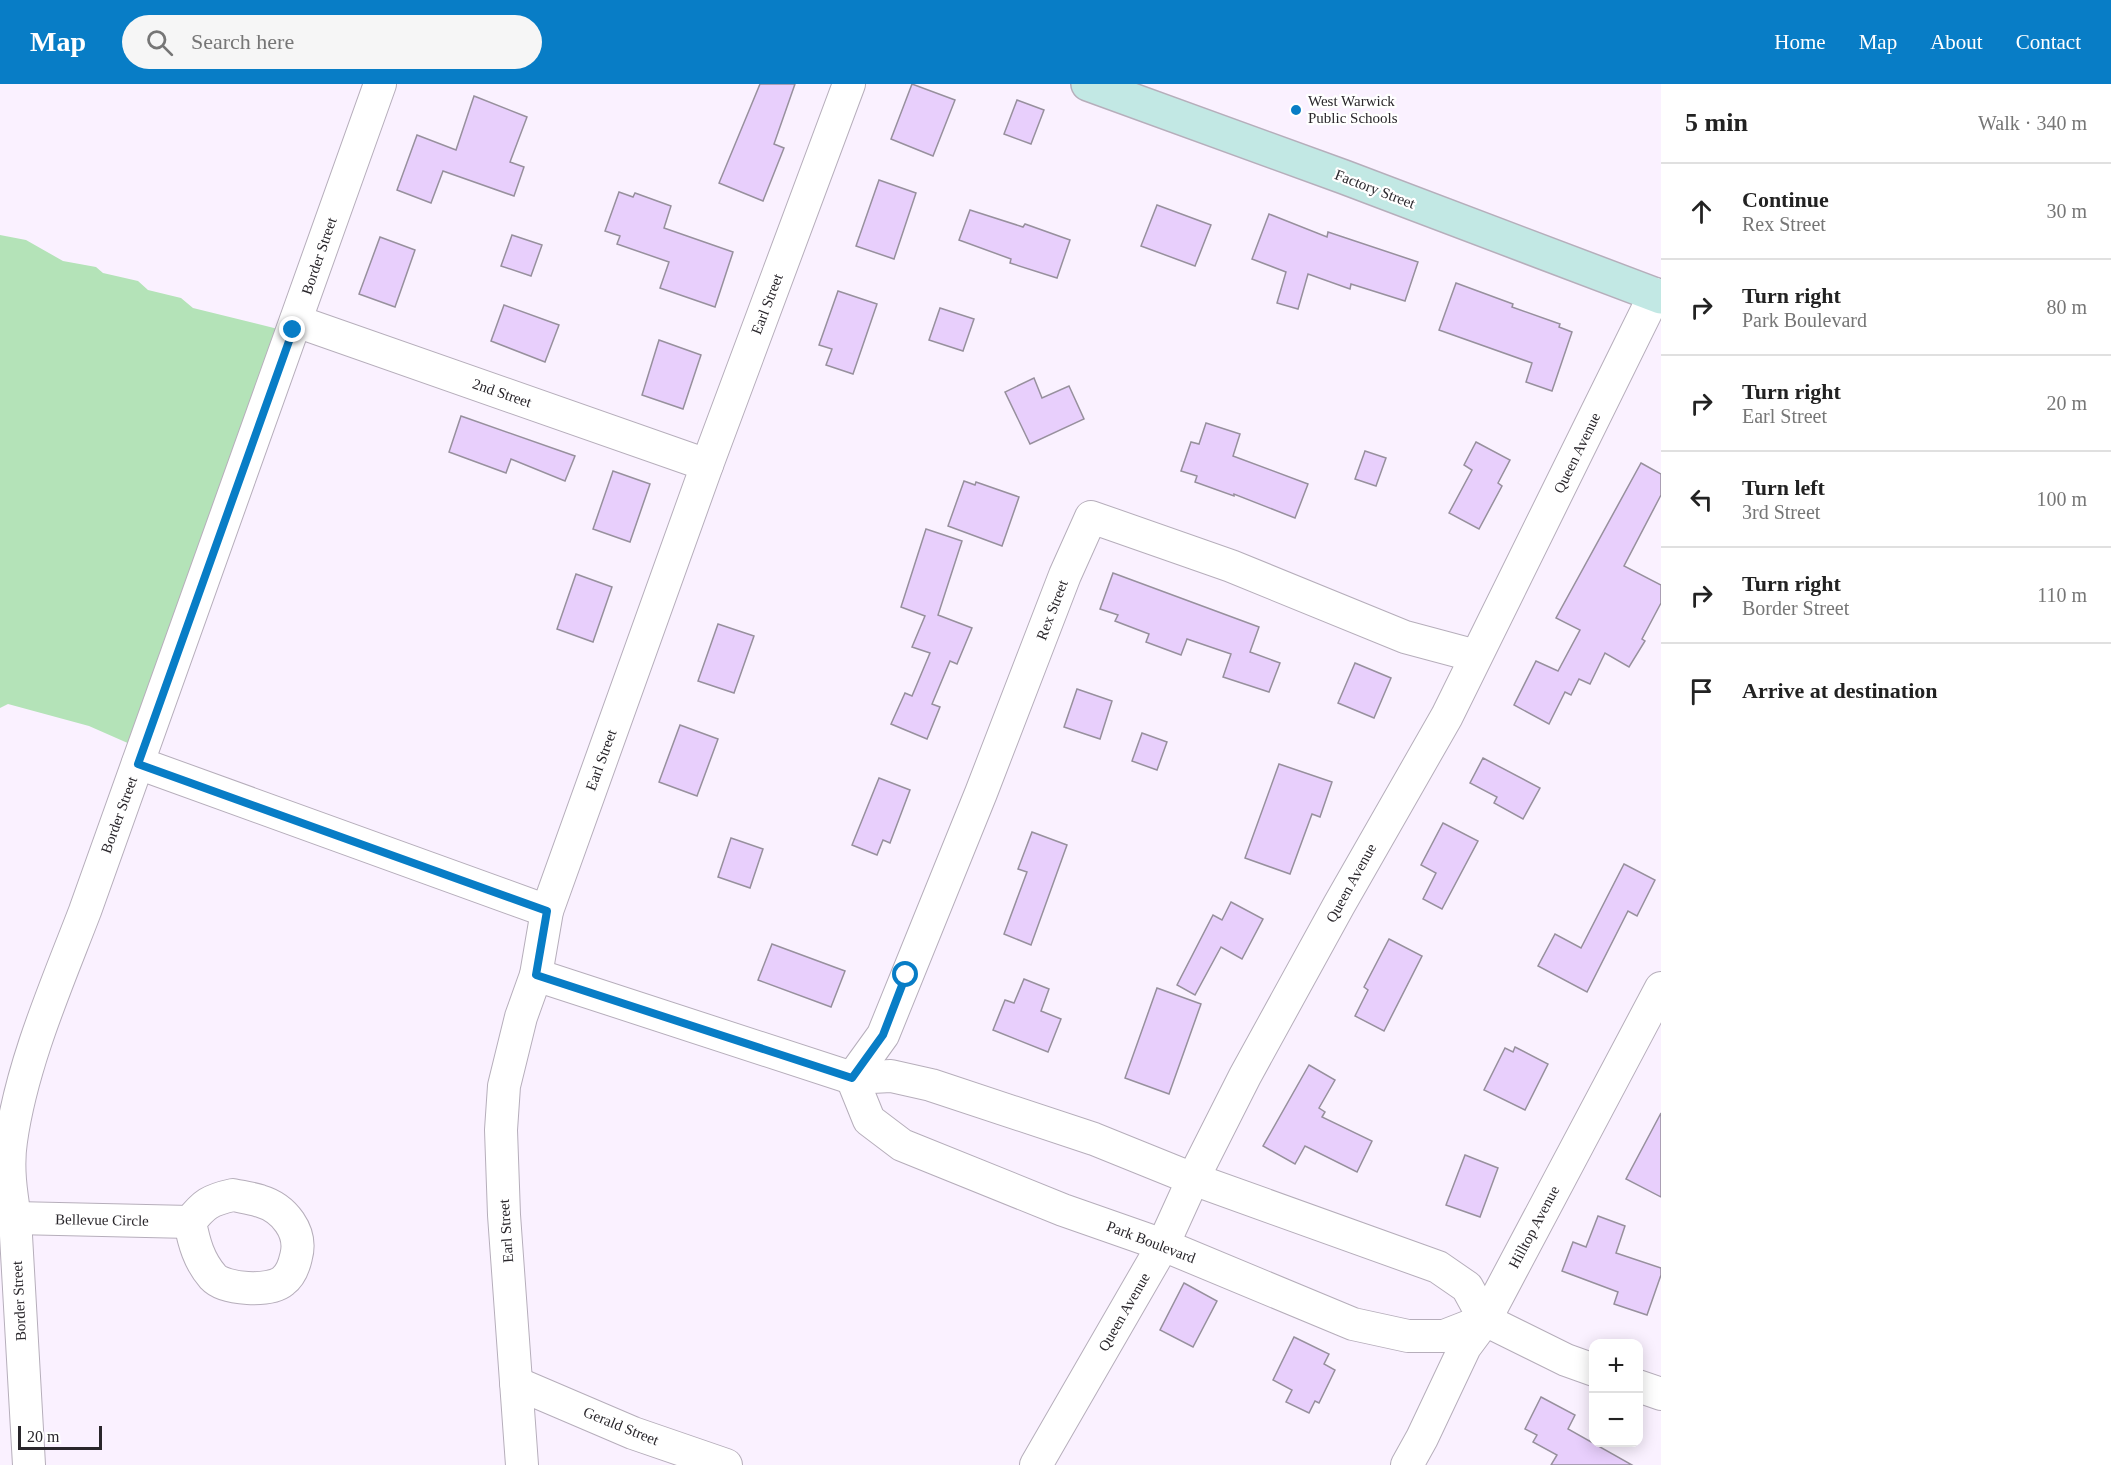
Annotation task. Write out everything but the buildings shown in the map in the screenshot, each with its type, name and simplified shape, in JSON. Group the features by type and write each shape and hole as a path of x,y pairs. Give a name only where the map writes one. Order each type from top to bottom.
{"street":[{"name":"Border Street","path":"28,1465 15,1218 10,1180 11,1142 20,1100 39,1029 85,911 380,84"},
{"name":"Earl Street","path":"522,1465 504,1215 501,1130 504,1086 521,1017 536,975 547,911 707,465 849,84"},
{"name":"Factory Street","path":"1100,86 1658,296"},
{"name":"Queen Avenue","path":"1036,1465 1163,1245 1193,1179 1245,1076 1447,716 1658,296"},
{"name":"2nd Street","path":"296,321 707,465"},
{"name":"Rex Street","path":"852,1078 883,1035 981,793 1065,575 1092,517 1231,566 1405,637 1476,656"},
{"path":"138,764 547,911"},
{"path":"536,975 852,1078 891,1076 931,1085 1094,1139 1193,1179 1438,1267 1467,1287 1485,1320 1566,1360 1589,1369"},
{"name":"Hilltop Avenue","path":"1407,1465 1465,1347 1485,1320 1661,988"},
{"name":"Park Boulevard","path":"852,1078 869,1120 902,1145 1064,1210 1163,1245 1343,1320 1408,1336 1444,1336 1485,1320"},
{"name":"Bellevue Circle","path":"15,1218 190,1222"},
{"name":"Gerald Street","path":"516,1383 633,1433 726,1465"},
{"path":"1643,1388 1661,1394"}],"green space":[{"path":"0,235 26,240 63,261 96,267 103,273 138,281 148,290 181,298 193,308 286,331 139,748 89,726 8,704 0,708"}],"place":[{"name":"West Warwick Public Schools","path":"1296,110"}],"route":[{"path":"293,330 138,764 547,911 536,975 852,1078 883,1035 906,975"}]}
